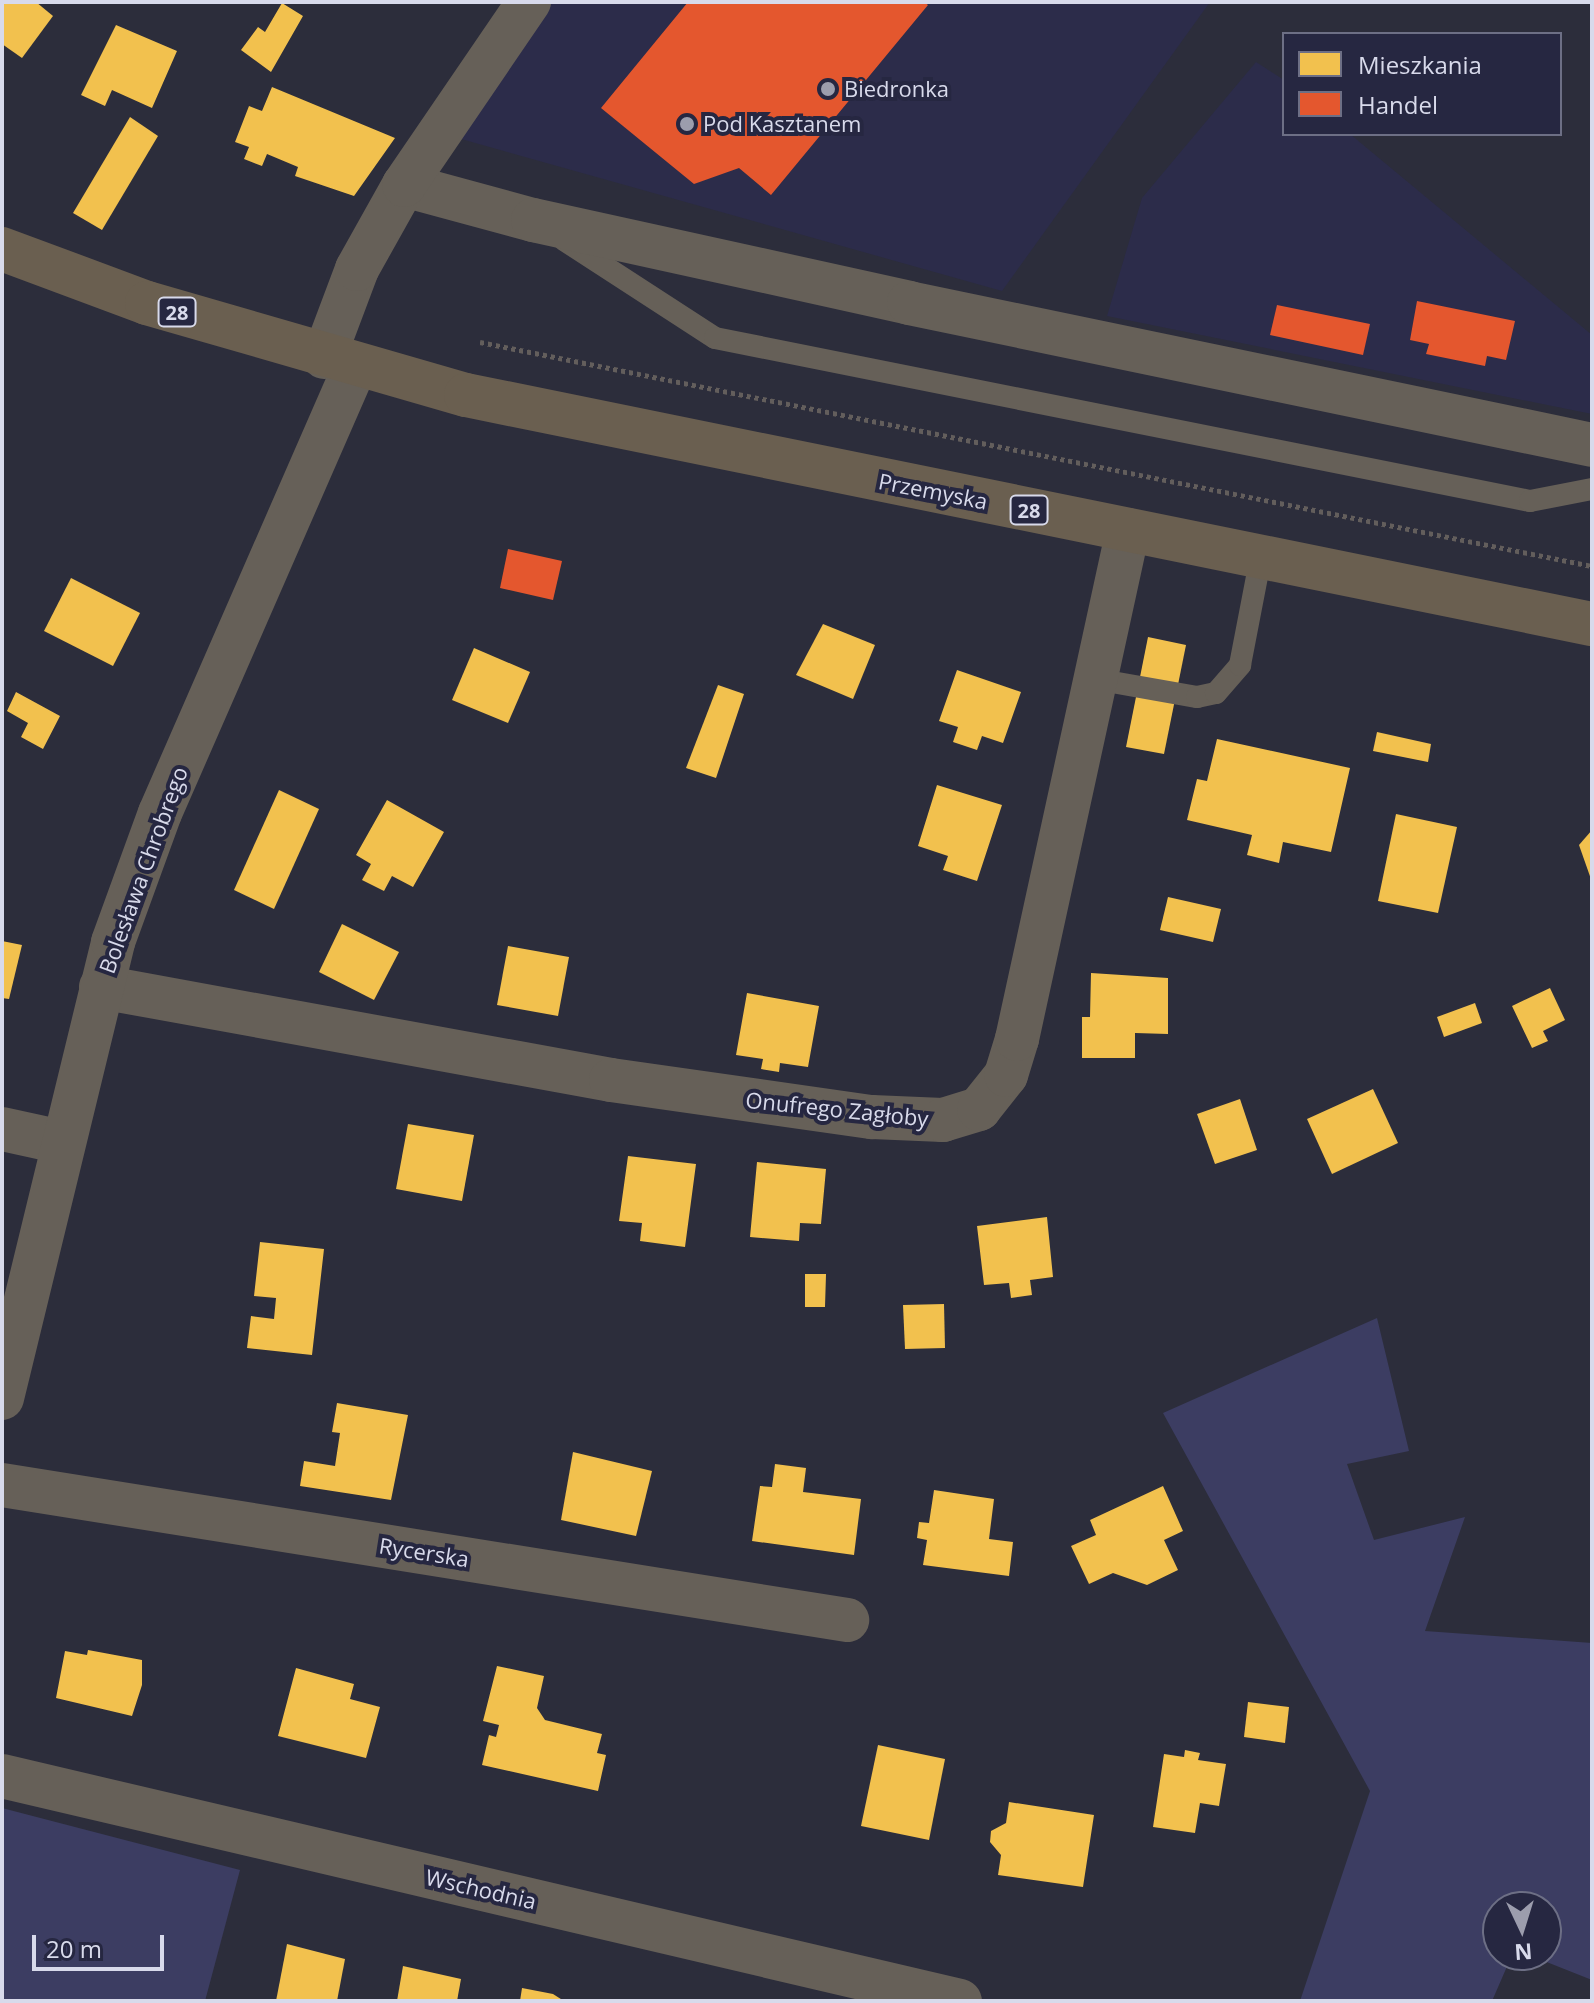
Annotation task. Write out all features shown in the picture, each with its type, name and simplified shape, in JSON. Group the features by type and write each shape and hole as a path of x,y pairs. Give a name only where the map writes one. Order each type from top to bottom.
{"main road":[{"name":"Przemyska","path":"2,249 147,303 466,395 1592,624"}],"street":[{"path":"340,361 357,269 404,185 529,2"},
{"path":"404,185 533,220 1592,445"},
{"name":"Bolesława Chrobrego","path":"2,1398 101,987 160,813 340,361"},
{"name":"Onufrego Zagłoby","path":"101,987 611,1080 872,1117 943,1120 979,1109 1006,1075 1128,530"},
{"path":"2,1129 62,1142"},
{"name":"Rycerska","path":"2,1485 847,1620"},
{"name":"Wschodnia","path":"2,1776 960,2001"}],"lane":[{"path":"533,220 715,338 1530,501 1592,489"},
{"path":"1095,679 1197,697 1216,693 1240,665 1261,556"}],"path":[{"path":"480,342 1592,566"}],"shaded area":[{"path":"552,2 1210,2 1002,291 454,137"},
{"path":"1256,62 1282,79 1282,136 1352,136 1592,335 1592,414 1107,316 1142,198"},
{"path":"1377,1318 1409,1451 1347,1464 1374,1540 1465,1517 1425,1631 1592,1643 1592,1980 1562,1968 1562,1891 1482,1891 1482,1971 1505,1971 1492,2001 1300,2001 1370,1791 1163,1413"},
{"path":"2,1808 240,1870 205,2001 2,2001"}],"building: Mieszkania":[{"path":"2,2 36,2 53,16 22,58 2,44"},
{"path":"282,3 303,16 271,72 241,50 258,27 265,32"},
{"path":"116,25 177,51 152,108 112,90 105,106 81,95"},
{"path":"272,87 395,138 354,196 295,176 298,167 267,154 262,166 244,159 249,147 235,142 249,106 262,111"},
{"path":"130,117 158,136 102,230 73,213"},
{"path":"71,578 140,613 113,666 44,631"},
{"path":"823,624 875,645 853,699 796,675"},
{"path":"1148,637 1186,645 1164,754 1126,747"},
{"path":"474,648 530,672 508,723 452,700"},
{"path":"957,670 1021,692 1003,743 982,736 977,750 953,742 958,727 939,721"},
{"path":"718,685 744,694 716,778 686,768"},
{"path":"16,692 60,716 43,749 21,737 28,723 7,711"},
{"path":"1377,732 1431,744 1428,762 1373,751"},
{"path":"1217,739 1350,768 1331,852 1283,842 1279,863 1247,855 1252,835 1187,820 1197,779 1207,781"},
{"path":"937,785 1002,805 977,881 943,870 948,856 918,846"},
{"path":"279,790 319,809 274,909 234,890"},
{"path":"387,800 444,832 413,887 392,876 384,891 362,880 371,864 356,855"},
{"path":"1396,814 1457,827 1438,913 1378,901"},
{"path":"1592,830 1592,882 1579,845"},
{"path":"1168,897 1221,909 1213,942 1160,930"},
{"path":"342,924 399,952 374,1000 319,972"},
{"path":"2,941 22,945 9,999 2,998"},
{"path":"508,946 569,957 558,1016 497,1005"},
{"path":"1091,973 1168,978 1168,1034 1135,1033 1135,1058 1082,1058 1082,1017 1090,1017"},
{"path":"1550,988 1565,1020 1543,1031 1548,1041 1532,1048 1512,1006"},
{"path":"747,993 819,1006 808,1067 780,1063 779,1072 761,1069 763,1059 736,1055"},
{"path":"1475,1003 1482,1023 1444,1037 1437,1017"},
{"path":"1373,1089 1398,1143 1332,1174 1307,1119"},
{"path":"1240,1099 1257,1150 1215,1164 1197,1114"},
{"path":"408,1124 474,1135 462,1201 396,1189"},
{"path":"628,1156 696,1164 685,1247 640,1241 642,1223 619,1221"},
{"path":"757,1162 826,1169 821,1224 800,1223 799,1241 750,1237"},
{"path":"1047,1217 1053,1277 1030,1280 1032,1295 1011,1298 1009,1283 984,1285 977,1226"},
{"path":"260,1242 324,1249 312,1355 247,1348 251,1316 274,1319 276,1298 254,1296"},
{"path":"805,1274 826,1274 825,1307 805,1307"},
{"path":"944,1304 945,1348 905,1349 903,1305"},
{"path":"337,1403 408,1415 391,1500 300,1486 304,1461 335,1466 340,1433 332,1432"},
{"path":"573,1452 652,1471 636,1536 561,1520"},
{"path":"775,1464 806,1468 803,1492 861,1499 854,1555 752,1541 760,1486 772,1487"},
{"path":"1163,1486 1183,1531 1164,1540 1178,1570 1147,1585 1113,1573 1089,1584 1071,1546 1096,1535 1090,1520"},
{"path":"934,1490 994,1499 989,1539 1013,1542 1009,1576 923,1565 927,1540 917,1538 919,1522 929,1523"},
{"path":"88,1650 142,1660 142,1685 132,1716 56,1698 65,1651 87,1655"},
{"path":"497,1666 544,1676 537,1708 545,1720 602,1734 597,1753 606,1755 598,1791 482,1765 489,1735 496,1737 499,1725 483,1721"},
{"path":"296,1668 354,1684 350,1699 380,1707 366,1758 278,1736"},
{"path":"1248,1702 1289,1707 1285,1743 1244,1737"},
{"path":"878,1745 945,1759 929,1840 861,1826"},
{"path":"1185,1750 1200,1753 1198,1760 1226,1764 1219,1806 1200,1803 1195,1833 1153,1827 1164,1754 1184,1757"},
{"path":"1009,1802 1094,1815 1083,1887 998,1875 1001,1855 990,1842 991,1831 1006,1823"},
{"path":"287,1944 345,1959 337,2001 276,2001"},
{"path":"403,1966 461,1979 457,2001 397,2001"},
{"path":"522,1988 553,1994 564,2001 520,2001"}],"building: Handel":[{"path":"688,2 924,2 928,5 771,195 739,168 694,184 601,108"},
{"path":"1417,301 1515,321 1506,360 1487,356 1485,366 1426,354 1429,344 1410,340"},
{"path":"1277,305 1370,324 1363,355 1270,335"},
{"path":"508,549 562,561 553,600 500,588"}],"place":[{"name":"Biedronka","path":"828,89"},
{"name":"Pod Kasztanem","path":"687,124"}]}
